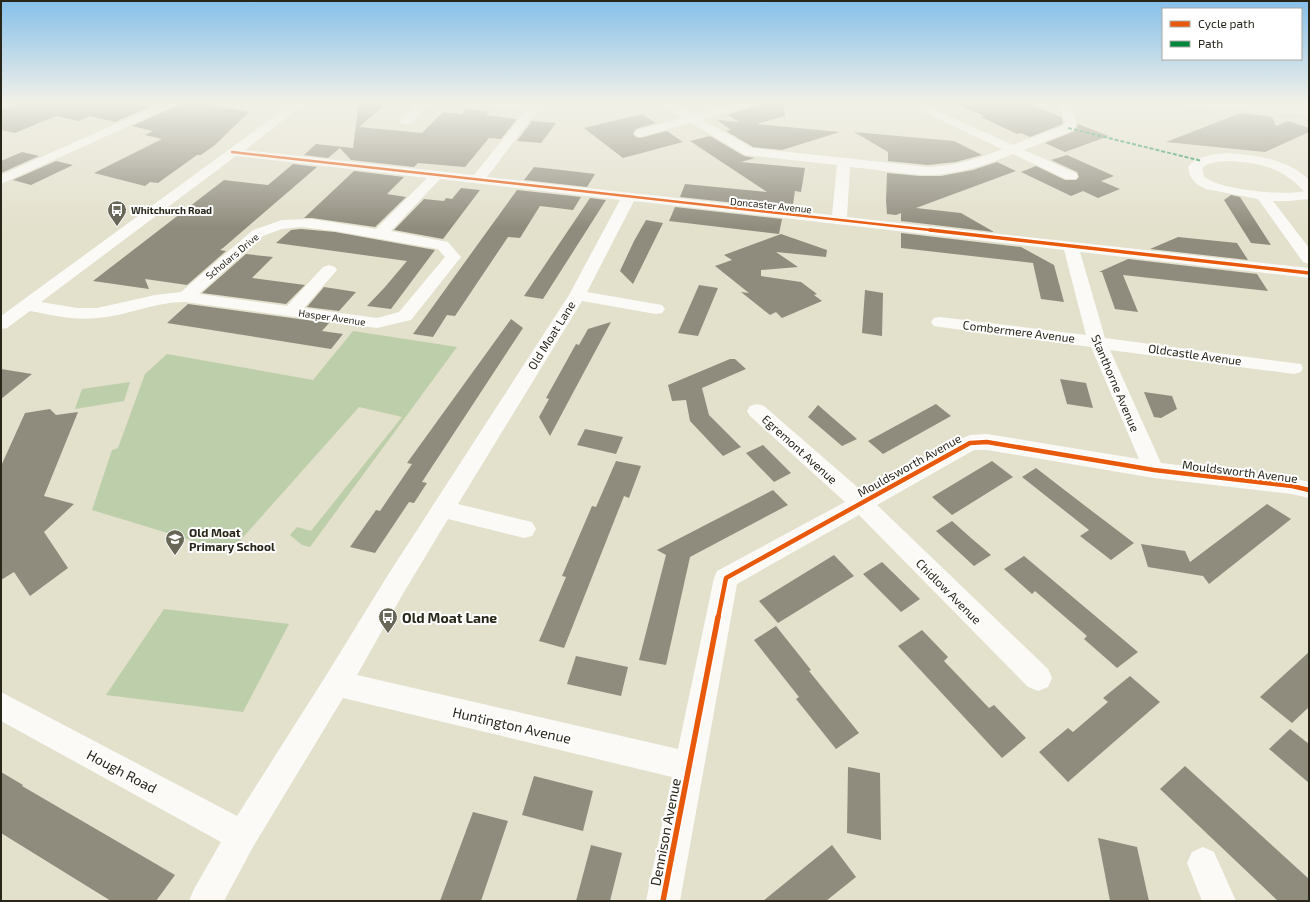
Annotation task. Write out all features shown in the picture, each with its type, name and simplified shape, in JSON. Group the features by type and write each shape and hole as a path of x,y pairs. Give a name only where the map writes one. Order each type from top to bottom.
{"street":[{"path":"1,180 80,144"},
{"path":"1,324 243,144"},
{"path":"477,180 505,144"},
{"path":"735,144 750,152 928,171 945,171 956,169 1026,144"},
{"path":"1003,144 1071,176"},
{"name":"Doncaster Avenue","path":"232,152 1309,274"},
{"path":"1309,188 1293,173 1277,165 1259,161 1234,158 1212,158 1200,162 1195,167 1196,175 1204,183 1217,188 1262,195 1290,197 1306,196 1309,194"},
{"path":"839,220 844,162"},
{"path":"380,234 436,176"},
{"path":"1262,195 1309,259"},
{"name":"Old Moat Lane","path":"206,901 242,836 337,683 442,509 577,295 629,197"},
{"name":"Scholars Drive","path":"185,297 258,233 269,227 290,223 380,234"},
{"name":"Hasper Avenue","path":"26,305 90,314 106,312 169,296 377,324 405,316 453,257 443,245 380,234"},
{"name":"Stanthorne Avenue","path":"1071,248 1097,341 1154,470"},
{"path":"291,312 329,270"},
{"path":"577,295 656,309"},
{"name":"Combermere Avenue","path":"940,322 1097,341"},
{"name":"Oldcastle Avenue","path":"1097,341 1294,368"},
{"name":"Egremont Avenue","path":"757,410 860,503"},
{"name":"Mouldsworth Avenue","path":"688,766 726,578 970,443 987,442 1154,470 1292,486 1309,490"},
{"name":"Chidlow Avenue","path":"860,503 1038,678"},
{"path":"442,509 524,529"},
{"name":"Huntington Avenue","path":"337,683 688,766"},
{"name":"Hough Road","path":"1,706 242,836"},
{"name":"Dennison Avenue","path":"663,901 688,766"},
{"path":"1203,863 1219,901"}],"green space":[{"path":"353,331 457,347 310,547 302,545 290,535 297,527 311,531 402,417 359,407 230,552 92,510 112,450 118,448 145,374 167,354 313,380"},
{"path":"130,382 124,401 75,409 82,389"},
{"path":"164,609 289,624 243,712 106,695"}],"building":[{"path":"152,144 216,144 201,155 197,155 158,183 150,182 145,186 94,173"},
{"path":"316,144 353,148 354,144 484,144 465,167 418,163 414,167 351,160 340,148 328,158 304,155"},
{"path":"605,144 675,144 623,158"},
{"path":"695,144 724,144 744,156 755,158 741,162 805,168 801,192 795,191 793,204 785,203 784,208 680,197 685,184 767,192"},
{"path":"748,144 801,144 782,150 753,147"},
{"path":"875,144 960,144 982,155 956,162 928,165 888,161 888,152"},
{"path":"1047,144 1087,144 1065,152"},
{"path":"1187,144 1282,144 1265,152"},
{"path":"22,152 39,156 1,173 1,161"},
{"path":"1067,155 1114,176 1101,181 1120,189 1098,198 1083,191 1071,196 1021,172 1036,166 1065,180 1076,180 1079,177 1077,172 1051,160"},
{"path":"56,161 73,165 31,185 13,180"},
{"path":"997,162 1016,171 916,208 961,213 994,232 901,221 901,213 896,215 887,214 887,173 941,176 973,170"},
{"path":"293,164 317,167 220,250 226,251 187,285 145,279 149,289 93,281 224,180 268,185"},
{"path":"534,167 595,174 587,187 524,180"},
{"path":"354,171 404,177 387,194 406,197 375,227 304,218"},
{"path":"461,188 480,190 443,239 394,230 424,199 444,201 446,198 452,199"},
{"path":"517,190 581,197 573,210 540,206 520,238 508,237 455,316 447,315 433,337 413,334"},
{"path":"1231,195 1240,197 1271,245 1251,243 1224,200"},
{"path":"590,198 606,200 543,299 524,296"},
{"path":"675,207 782,219 779,234 669,221"},
{"path":"646,220 663,223 633,284 620,271"},
{"path":"301,229 335,232 435,250 391,309 367,306 407,261 276,243 291,230"},
{"path":"901,233 1021,247 1054,265 1064,302 1041,299 1033,263 901,248"},
{"path":"781,234 827,250 826,257 776,252 798,267 761,270 761,276 801,282 817,294 814,295 822,301 782,318 776,312 770,315 741,292 749,293 715,266 732,260 724,255"},
{"path":"1178,237 1237,243 1248,260 1150,249"},
{"path":"246,254 273,257 252,278 305,285 286,304 202,293"},
{"path":"1128,259 1257,274 1268,291 1123,275 1138,312 1115,309 1102,272 1099,272"},
{"path":"699,285 718,288 698,336 678,333"},
{"path":"324,287 356,292 339,311 307,307"},
{"path":"865,290 883,293 882,336 862,333"},
{"path":"188,304 329,323 322,331 343,334 331,349 167,323"},
{"path":"511,319 523,328 422,482 427,483 414,503 409,502 375,553 350,547 376,510 380,511 412,464 407,463"},
{"path":"611,322 550,436 539,417 549,399 546,398 576,344 579,345 588,329"},
{"path":"730,359 735,359 746,369 702,388 709,415 741,447 723,456 690,421 686,400 672,401 668,385"},
{"path":"1,369 32,374 1,399"},
{"path":"1060,379 1086,383 1093,408 1067,404"},
{"path":"1144,392 1172,396 1177,409 1161,418 1154,417"},
{"path":"936,404 951,416 883,454 868,441"},
{"path":"818,405 857,439 842,446 808,417"},
{"path":"50,409 56,415 78,412 44,496 74,504 44,532 68,568 30,596 14,572 1,580 1,466 25,413"},
{"path":"585,429 623,437 616,454 577,445"},
{"path":"763,445 791,473 774,482 746,453"},
{"path":"616,461 641,466 629,498 624,496 564,648 539,641 566,577 562,576 592,506 596,507"},
{"path":"992,461 1013,477 952,515 932,497"},
{"path":"1036,468 1134,543 1111,560 1080,536 1089,530 1022,477"},
{"path":"773,490 788,505 690,557 666,665 639,660 666,555 657,550"},
{"path":"1267,504 1291,519 1209,584 1203,576 1148,567 1141,544 1185,551 1190,562"},
{"path":"952,521 991,555 974,566 936,531"},
{"path":"834,555 854,576 778,623 759,601"},
{"path":"1024,556 1138,652 1117,668 1084,639 1087,636 1035,591 1032,594 1004,569"},
{"path":"882,562 920,599 901,612 863,574"},
{"path":"776,626 811,670 809,671 859,733 836,749 796,699 799,697 754,640"},
{"path":"922,630 948,657 944,661 989,708 994,705 1026,738 1002,758 898,646"},
{"path":"1309,652 1309,707 1292,723 1260,697"},
{"path":"576,656 628,667 621,696 567,684"},
{"path":"1130,676 1160,702 1068,782 1039,752 1068,728 1073,732 1108,702 1103,698"},
{"path":"1290,729 1309,744 1309,783 1269,749"},
{"path":"1185,766 1309,879 1309,901 1278,901 1160,789"},
{"path":"848,767 880,773 881,840 847,833"},
{"path":"1,772 23,785 22,786 175,875 156,901 111,901 1,833"},
{"path":"534,776 593,791 583,831 522,815"},
{"path":"473,812 508,821 481,901 440,901"},
{"path":"1098,838 1137,847 1149,901 1110,901"},
{"path":"591,845 622,853 610,901 576,901"},
{"path":"832,845 856,877 826,901 763,901"}],"marked path":[{"path":"1133,144 1202,161"}],"cycle path":[{"path":"232,152 1309,273"},
{"path":"663,901 726,578 970,443 987,442 1154,470 1292,486 1309,490"}],"place":[{"name":"Whitchurch Road","path":"117,227"},
{"name":"Old Moat Primary School","path":"175,556"},
{"name":"Old Moat Lane","path":"388,634"}]}
